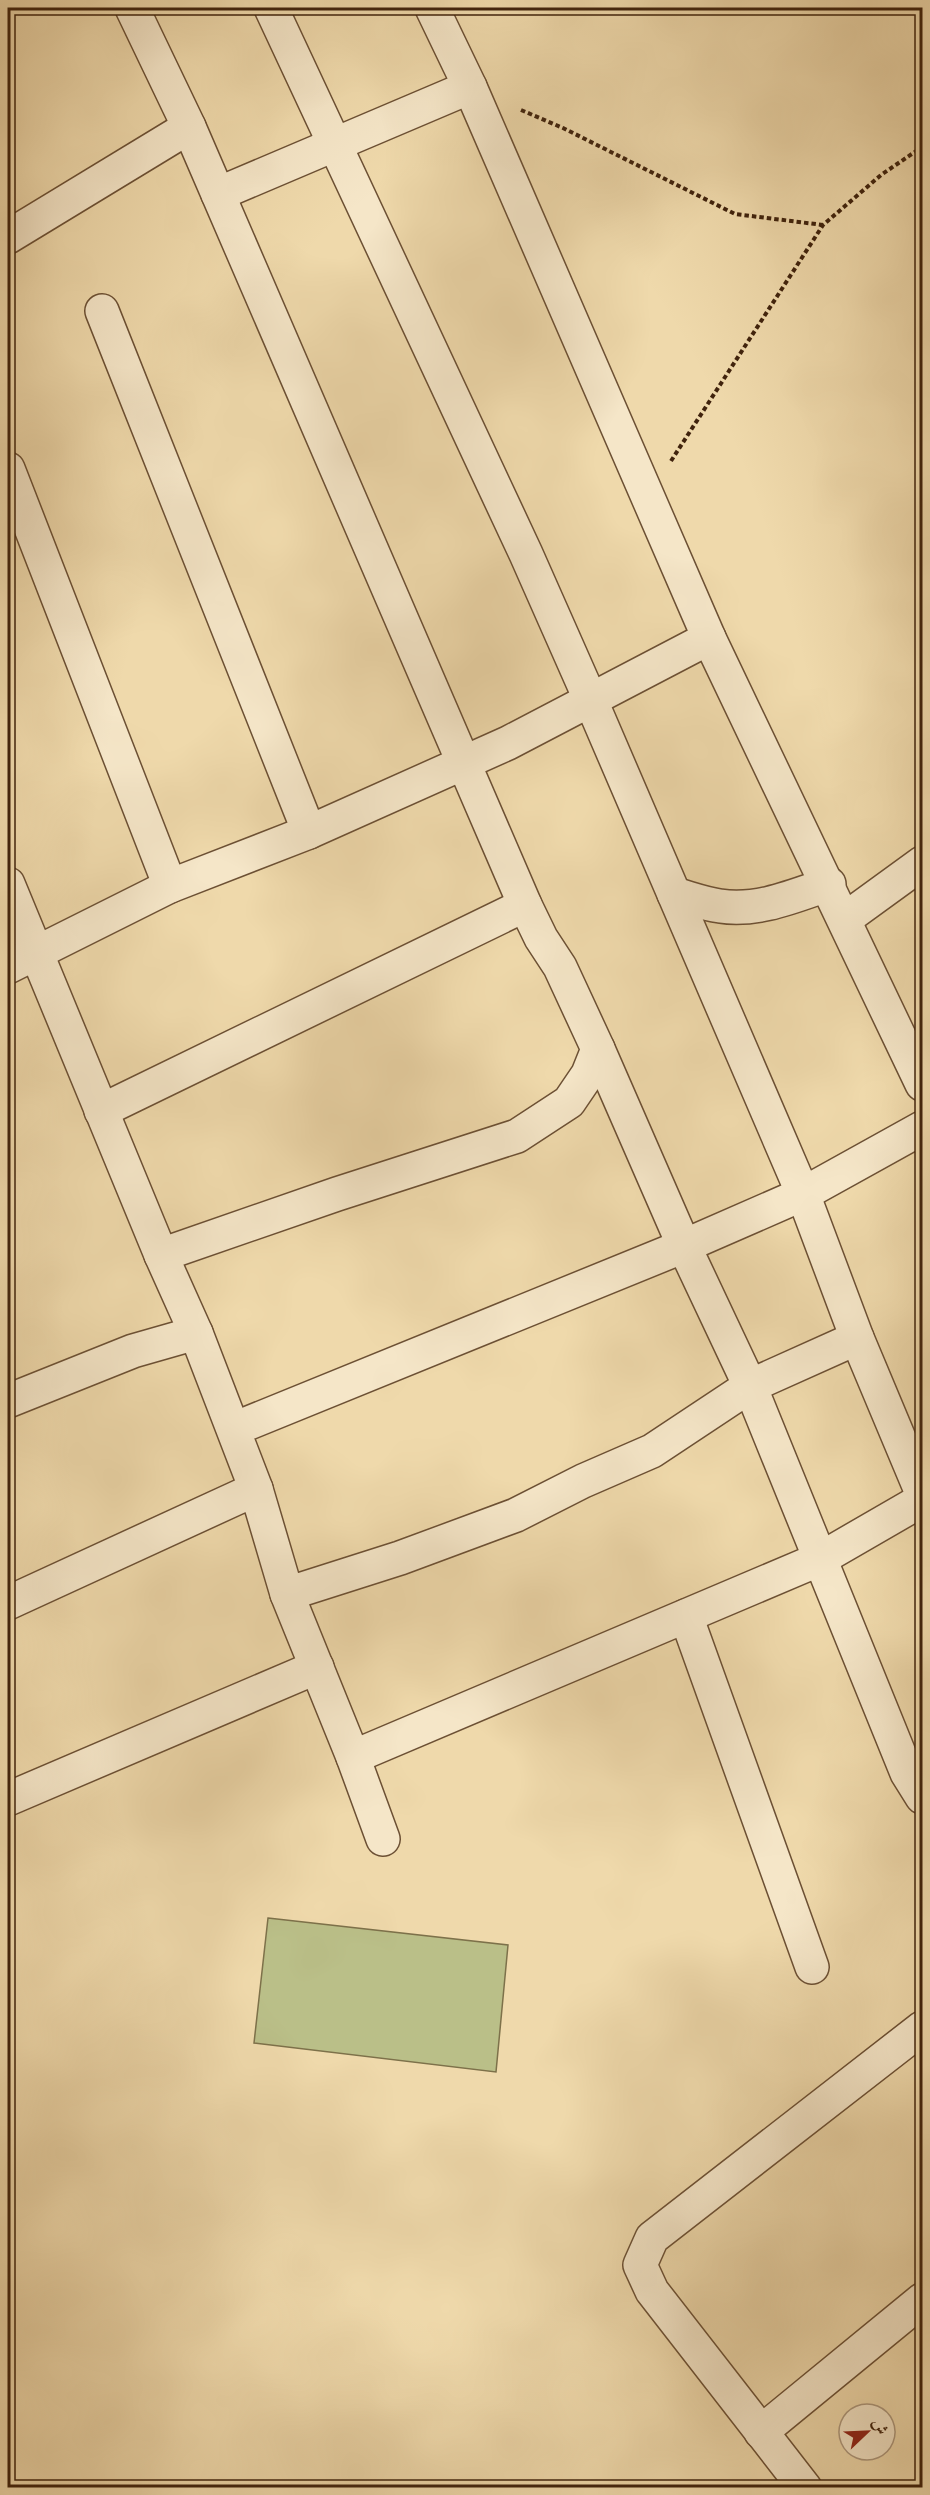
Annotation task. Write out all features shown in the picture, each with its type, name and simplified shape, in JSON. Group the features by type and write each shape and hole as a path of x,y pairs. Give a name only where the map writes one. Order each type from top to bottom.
{"street":[{"path":"132,8 189,127 462,764 525,905 541,938 560,967 684,1246 750,1386 907,1773 922,1797"},
{"path":"271,8 521,543 591,701 803,1194 857,1338 922,1493"},
{"path":"432,8 470,87 647,498 710,638 922,1084"},
{"path":"218,194 470,87"},
{"path":"8,237 189,127"},
{"path":"102,311 309,832"},
{"path":"8,470 170,885"},
{"path":"22,960 170,885 309,832 462,764 591,701 710,638"},
{"path":"845,919 922,863"},
{"path":"8,884 22,960 101,1111 161,1256 196,1333 256,1488 287,1594 354,1757 383,1839"},
{"path":"674,894 720,906 751,907 778,901 828,884"},
{"path":"101,1111 525,905"},
{"path":"161,1256 337,1194 517,1136 569,1102 588,1074 598,1049"},
{"path":"234,1429 684,1246 803,1194 922,1128"},
{"path":"9,1395 133,1351 196,1333"},
{"path":"287,1594 400,1558 516,1515 583,1481 652,1451 750,1386 857,1338"},
{"path":"8,1603 256,1488"},
{"path":"354,1757 820,1559 922,1500"},
{"path":"686,1616 812,1967"},
{"path":"8,1800 317,1667"},
{"path":"805,2487 652,2291 640,2265 652,2238 922,2028"},
{"path":"761,2432 922,2300"}],"path":[{"path":"470,87 563,128 735,214 823,225"},
{"path":"647,498 823,225 882,176 922,147"}],"green space":[{"path":"268,1918 508,1945 496,2072 254,2043"}]}
